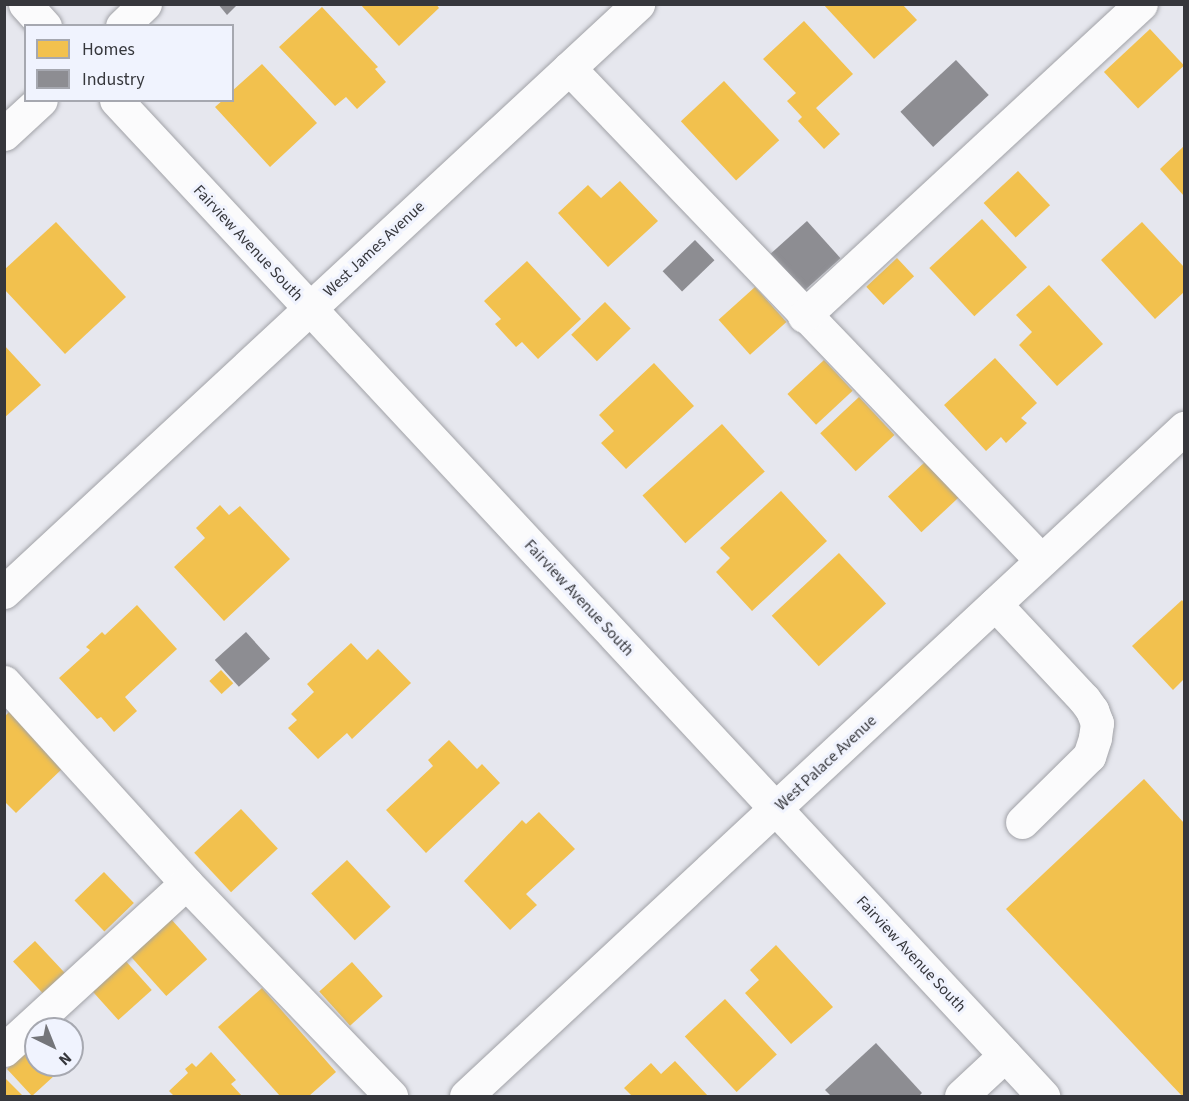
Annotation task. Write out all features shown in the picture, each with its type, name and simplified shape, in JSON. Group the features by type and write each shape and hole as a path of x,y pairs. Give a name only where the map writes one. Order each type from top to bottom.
{"street":[{"path":"25,4 43,24"},
{"path":"124,24 145,4"},
{"name":"West James Avenue","path":"4,592 638,4"},
{"path":"804,316 1141,4"},
{"path":"569,68 804,316 1041,560"},
{"path":"4,134 39,102"},
{"name":"Fairview Avenue South","path":"118,102 1043,1096"},
{"name":"West Palace Avenue","path":"466,1096 1185,428"},
{"path":"995,604 1084,699 1097,723 1089,756 1022,822"},
{"path":"4,682 186,883 390,1096"},
{"path":"4,1050 186,883"},
{"path":"961,1096 1005,1056"}],"building: Homes":[{"path":"360,4 436,4 439,8 399,46"},
{"path":"823,4 902,4 917,20 874,59"},
{"path":"322,7 378,67 375,69 386,82 357,109 346,97 335,106 279,47"},
{"path":"804,21 853,74 816,108 840,134 824,149 798,121 802,117 787,101 796,93 763,59"},
{"path":"1150,29 1184,66 1138,109 1104,72"},
{"path":"262,64 317,123 270,167 215,107 221,102 234,102 234,89"},
{"path":"724,81 779,140 736,180 681,121"},
{"path":"1184,146 1184,196 1160,169"},
{"path":"1018,171 1050,205 1016,237 984,203"},
{"path":"620,181 658,221 608,267 558,213 588,185 601,198"},
{"path":"982,219 1027,267 974,316 929,268"},
{"path":"56,222 126,297 65,354 4,289 4,270"},
{"path":"1142,222 1184,267 1184,292 1155,319 1101,260"},
{"path":"897,258 914,276 883,305 866,287"},
{"path":"527,261 581,319 538,359 522,342 516,347 495,324 501,319 484,301"},
{"path":"1049,285 1103,344 1057,386 1019,345 1032,332 1016,315"},
{"path":"755,287 786,322 750,355 719,320"},
{"path":"605,302 631,329 597,361 571,335"},
{"path":"4,345 41,385 4,418"},
{"path":"995,358 1037,403 1021,418 1027,423 1006,443 1001,437 986,451 944,405"},
{"path":"824,360 853,391 816,425 787,394"},
{"path":"654,363 694,406 626,469 601,443 614,431 599,415"},
{"path":"859,397 894,435 856,471 820,433"},
{"path":"722,424 765,472 685,543 642,496"},
{"path":"926,461 959,497 921,532 888,496"},
{"path":"781,491 827,541 752,611 716,572 730,558 720,548"},
{"path":"220,505 229,515 240,506 290,559 224,621 174,567 205,538 196,528"},
{"path":"839,553 886,603 819,666 772,616"},
{"path":"1182,600 1184,603 1184,679 1173,690 1132,646"},
{"path":"137,605 177,649 125,697 137,711 114,732 101,717 97,719 59,678 90,650 86,647 102,632 105,635"},
{"path":"351,643 367,660 378,649 411,683 352,739 347,733 318,759 288,728 297,720 291,714 314,692 307,684"},
{"path":"221,670 233,683 222,694 209,681"},
{"path":"10,711 64,767 16,813 4,801 4,717"},
{"path":"449,740 477,769 482,764 500,783 426,853 386,810 433,766 428,760"},
{"path":"1144,779 1184,823 1184,1096 1006,909"},
{"path":"241,809 278,848 231,892 194,853"},
{"path":"539,812 575,849 526,894 537,905 510,930 464,881 522,820 526,824"},
{"path":"347,860 391,907 355,940 311,893"},
{"path":"104,872 134,903 104,931 75,900"},
{"path":"171,919 207,959 166,996 130,956"},
{"path":"35,941 69,978 47,998 13,961"},
{"path":"776,945 833,1007 791,1044 745,993 759,980 750,970"},
{"path":"123,958 152,990 118,1020 90,988"},
{"path":"352,962 383,996 350,1026 319,991"},
{"path":"262,988 336,1072 309,1096 280,1096 218,1027"},
{"path":"725,999 777,1055 737,1092 685,1037"},
{"path":"211,1052 236,1080 231,1084 242,1096 174,1096 169,1091 188,1073 185,1069 192,1063 196,1067"},
{"path":"24,1053 24,1077 53,1077 32,1096 7,1069"},
{"path":"675,1061 708,1096 632,1096 624,1088 651,1063 661,1074"},
{"path":"4,1077 23,1096 4,1096"}],"building: Industry":[{"path":"218,4 238,4 227,15"},
{"path":"956,60 989,95 933,147 900,112"},
{"path":"807,221 840,258 804,291 771,254"},
{"path":"695,240 714,260 682,291 663,271"},
{"path":"246,632 270,659 239,687 215,660"},
{"path":"876,1043 922,1093 919,1096 831,1096 825,1090"}]}
